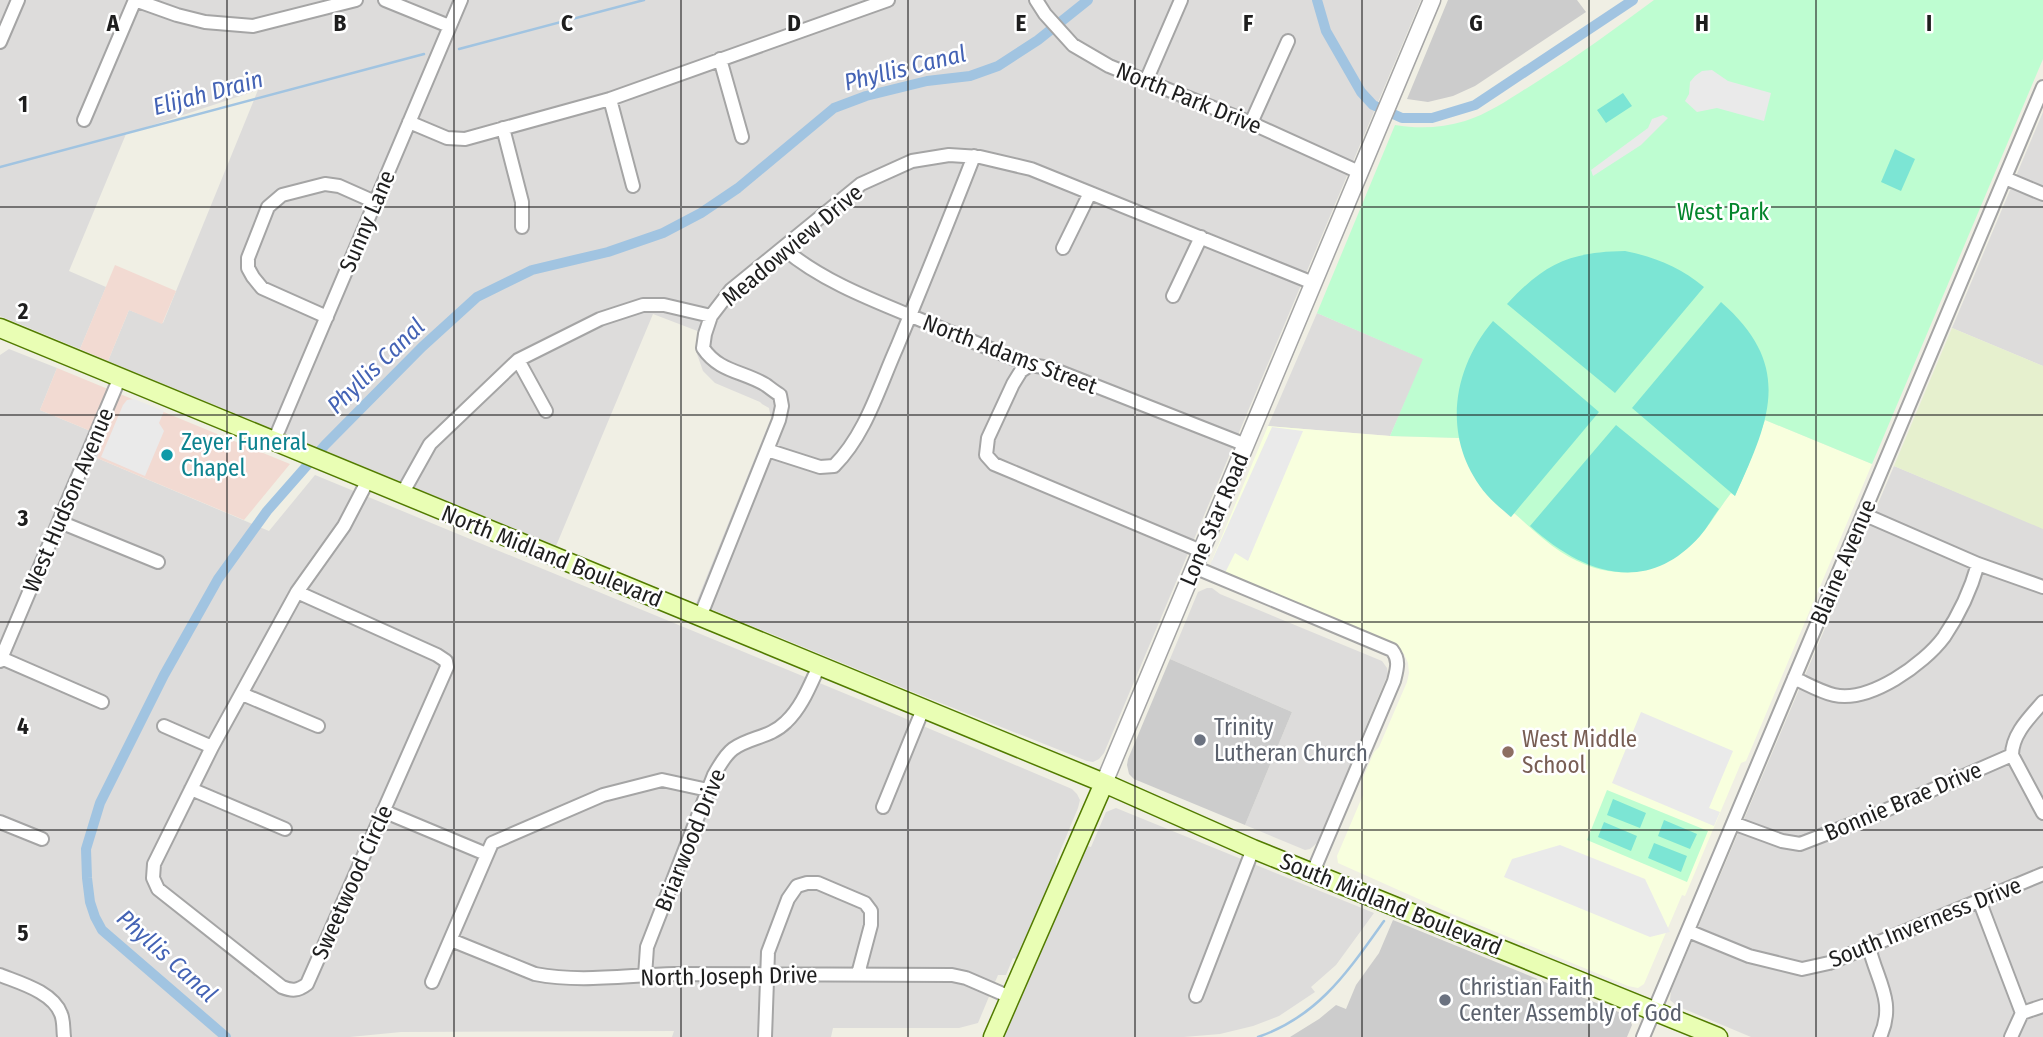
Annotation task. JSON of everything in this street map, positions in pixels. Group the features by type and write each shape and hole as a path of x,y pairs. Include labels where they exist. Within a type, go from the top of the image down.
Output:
{"main road":[{"name":"North Midland Boulevard","path":"0,328 1104,783"},
{"name":"South Midland Boulevard","path":"1104,783 1253,849 1718,1037"},
{"name":"Lone Star Road","path":"993,1037 1104,783"}],"street":[{"path":"0,42 18,0"},
{"path":"84,120 135,0 205,22 253,26 356,0"},
{"path":"386,0 450,26"},
{"name":"Sunny Lane","path":"274,441 460,0"},
{"path":"409,121 447,138 465,139 610,99 888,0"},
{"name":"North Park Drive","path":"1036,0 1073,45 1109,66 1251,123 1359,172"},
{"path":"1146,81 1181,0"},
{"name":"Lone Star Road","path":"1104,783 1432,0"},
{"path":"1251,123 1288,41"},
{"path":"720,59 742,136"},
{"name":"Blaine Avenue","path":"1643,1037 2043,87"},
{"path":"610,99 633,186"},
{"path":"503,128 522,202 522,227"},
{"name":"Meadowview Drive","path":"767,450 779,421 782,406 779,395 765,384 719,365 710,358 703,348 711,317 731,290 861,184 912,161 949,155 974,156 1031,169 1313,283"},
{"path":"700,617 767,450 820,467 834,466 841,460 863,426 974,156"},
{"path":"2004,178 2043,194"},
{"path":"327,317 261,288 248,268 248,258 268,207 282,195 325,184 375,202"},
{"path":"1063,248 1090,193"},
{"path":"1173,296 1201,237"},
{"name":"North Adams Street","path":"783,248 814,271 875,301 1030,365 1050,368 1246,445"},
{"path":"402,494 430,444 518,360 600,318 643,305 664,305 711,317"},
{"path":"518,360 546,411"},
{"path":"1030,365 1021,371 1013,384 988,438 986,455 993,464 1201,551"},
{"name":"West Hudson Avenue","path":"1,660 120,377"},
{"name":"Sweetwood Circle","path":"297,592 438,655 446,661 447,667 307,984 300,989 291,990 282,987 158,888 153,877 155,864 212,747 297,592 344,526 368,480"},
{"path":"1863,514 1978,564 2043,587"},
{"path":"60,522 158,562"},
{"path":"1794,678 1835,695 1855,695 1880,688 1919,663 1943,637 1971,587 1978,564"},
{"path":"1195,567 1392,650 1398,663 1394,681 1313,872"},
{"path":"1,660 102,702"},
{"name":"Briarwood Drive","path":"645,976 647,947 708,790 723,759 733,748 766,736 785,723 802,702 819,666"},
{"path":"242,694 318,726"},
{"path":"2043,702 2022,727 2012,746 2012,755 2043,813"},
{"path":"883,807 923,709"},
{"path":"164,726 212,747"},
{"name":"Bonnie Brae Drive","path":"1733,823 1782,841 1800,844 1870,817 2012,755"},
{"path":"432,982 492,843 603,795 662,780 708,790"},
{"path":"191,789 285,829"},
{"path":"383,811 486,854"},
{"path":"0,822 42,839"},
{"path":"1196,996 1253,849"},
{"name":"South Inverness Drive","path":"1688,931 1749,956 1802,969 1829,963 2043,874"},
{"path":"765,1037 768,952 788,899 797,886 818,883 865,903 872,911 858,974"},
{"path":"1979,900 2022,1013 2011,1037"},
{"name":"North Joseph Drive","path":"451,940 535,974 549,977 952,975 966,978 1010,997"},
{"path":"1869,947 1888,1006 1880,1037"},
{"path":"0,975 31,988 53,1002 63,1017 64,1037"},
{"path":"2022,1013 2043,1006"}],"shaded area":[{"path":"0,0 1421,0 1104,753 1093,762 696,603 771,418 769,408 715,383 703,371 697,354 700,332 653,314 556,546 108,361 129,310 163,323 258,90 126,134 69,271 106,287 80,349 0,316"},
{"path":"1448,0 1577,0 1586,12 1475,86 1453,96 1428,102 1407,99"},
{"path":"1712,70 1728,81 1771,93 1764,121 1717,108 1697,112 1685,101 1690,82 1695,76 1702,71"},
{"path":"1623,93 1632,106 1606,123 1597,110"},
{"path":"2043,112 2043,366 1952,328"},
{"path":"1663,115 1668,118 1641,145 1593,176 1591,170 1648,128 1652,119"},
{"path":"1895,149 1915,159 1901,191 1881,182"},
{"path":"1625,251 1667,264 1704,287 1615,393 1507,304 1534,279 1560,262 1589,254"},
{"path":"115,265 176,291 162,324 129,310 108,361 80,349"},
{"path":"1721,302 1744,326 1759,348 1767,371 1765,418 1735,496 1632,408"},
{"path":"1317,313 1424,359 1390,436 1268,426"},
{"path":"1493,321 1599,412 1511,517 1487,495 1473,474 1463,453 1458,430 1460,384 1479,341"},
{"path":"1952,328 2043,366 2043,529 1894,466"},
{"path":"9,349 57,368 40,410 105,437 97,458 269,531 315,475 1072,789 1080,800 1056,861 1056,868 1018,960 1013,958 1006,975 998,975 978,1023 959,1028 833,1028 831,1037 672,1037 674,1031 401,1032 350,1037 0,1037 0,355"},
{"path":"57,368 290,464 244,520 97,458 105,437 40,410"},
{"path":"134,399 164,411 159,423 164,431 145,476 101,457 123,405 127,400"},
{"path":"1765,420 1872,464 1746,761 1741,763 1685,896 1682,895 1644,984 1638,988 1628,986 1450,913 1338,863 1337,856 1363,795 1363,778 1407,682 1408,663 1404,654 1391,643 1217,571 1212,564 1268,426 1390,436 1459,438 1469,467 1487,495 1510,517 1514,513 1548,542 1699,537 1731,493 1735,495"},
{"path":"1616,425 1719,509 1700,536 1679,555 1658,567 1636,572 1614,572 1592,566 1571,556 1530,526"},
{"path":"1272,427 1303,431 1248,561 1235,553 1225,573 1210,565"},
{"path":"1894,466 2043,528 2043,1037 1751,1037 1677,1006 1670,1000 1671,991"},
{"path":"1207,588 1382,661 1387,668 1388,674 1350,772 1344,779 1317,843 1310,849 1305,850 1245,825 1292,712 1170,659 1198,592"},
{"path":"1170,659 1292,712 1245,825 1134,779 1129,774 1128,759"},
{"path":"1641,712 1733,751 1709,808 1720,812 1714,826 1612,783"},
{"path":"1613,799 1646,813 1640,828 1607,815"},
{"path":"1116,808 1374,913 1336,965 1311,987 1315,992 1279,1016 1253,1026 1220,1034 1184,1037 1003,1037 1064,889 1087,846 1091,847 1106,812"},
{"path":"1664,820 1697,834 1690,849 1658,836"},
{"path":"1604,822 1637,836 1631,851 1598,837"},
{"path":"1654,843 1687,856 1681,872 1648,858"},
{"path":"1560,845 1645,879 1670,932 1650,937 1504,877 1512,859"},
{"path":"1393,920 1626,1015 1632,1025 1627,1037 1290,1037 1336,1005 1346,1009 1356,985 1379,953"}],"green space":[{"name":"West Park","path":"1654,0 2043,0 2043,59 1872,464 1765,420 1735,496 1731,493 1699,537 1684,551 1667,561 1633,572 1615,572 1579,562 1549,543 1514,513 1511,517 1479,481 1459,438 1390,436 1423,359 1317,313 1395,125 1439,126 1484,114 1565,63"},
{"path":"1607,790 1708,831 1687,882 1587,840"}],"waterway":[{"name":"Elijah Drain","path":"459,49 644,0"},
{"name":"Phyllis Canal","path":"226,1037 102,930 90,902 86,849 100,803 164,675 218,579 267,511 325,445 422,347 477,297 532,270 608,252 663,233 701,213 738,188 834,108 866,96 927,81 970,76 998,66 1038,40 1088,0"},
{"name":"Phyllis Canal","path":"1317,0 1326,31 1361,92 1373,105 1402,118 1432,118 1475,105 1633,0"},
{"name":"Elijah Drain","path":"0,167 424,54"},
{"path":"1258,1037 1279,1028 1315,1004 1344,974 1384,921"}],"place":[{"name":"Zeyer Funeral Chapel","path":"167,455"},
{"name":"Trinity Lutheran Church","path":"1200,740"},
{"name":"West Middle School","path":"1508,752"},
{"name":"Christian Faith Center Assembly of God","path":"1445,1000"}]}
